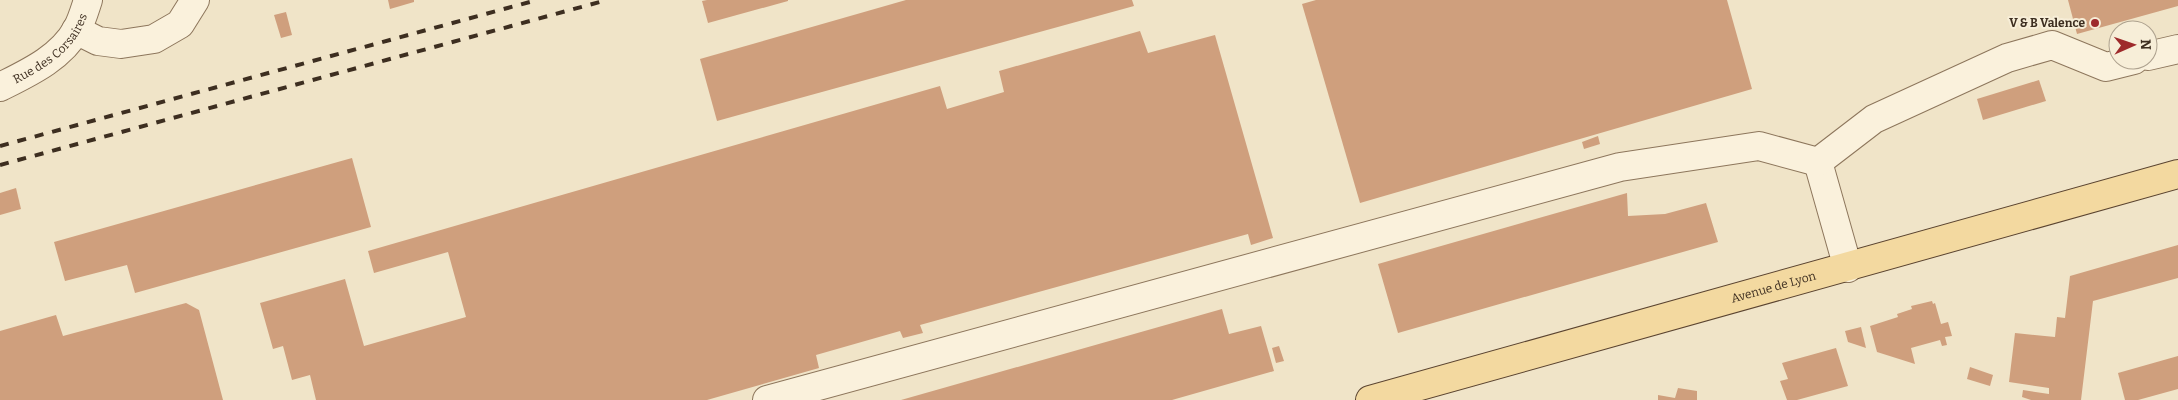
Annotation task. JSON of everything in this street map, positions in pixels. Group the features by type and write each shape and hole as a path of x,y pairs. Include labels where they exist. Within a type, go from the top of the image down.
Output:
{"main road":[{"name":"Avenue de Lyon","path":"1370,400 1848,268 2178,174"}],"street":[{"name":"Rue des Corsaires","path":"0,86 36,69 59,51 76,30 88,0"},
{"path":"76,30 98,41 121,44 154,39 180,24 195,0"},
{"path":"1818,162 1874,118 2007,58 2052,45 2108,66"},
{"path":"2158,54 2178,49"},
{"path":"767,400 1620,167 1758,146 1818,162"},
{"path":"1818,162 1848,268"}],"building":[{"path":"388,0 414,0 414,2 390,9"},
{"path":"906,0 1132,0 1134,6 717,121 700,59"},
{"path":"1316,0 1727,0 1752,89 1360,203 1302,4"},
{"name":"V & B Valence","path":"2068,0 2178,0 2178,6 2128,20 2108,20 2108,25 2077,34"},
{"path":"702,1 788,1 708,23"},
{"path":"286,12 292,35 281,38 274,15"},
{"path":"1140,31 1148,53 1215,35 1273,238 1251,245 1248,234 920,325 923,333 903,338 900,331 816,355 819,368 707,400 316,400 310,375 292,380 283,346 273,349 260,303 345,279 364,346 466,317 448,252 374,273 368,251 940,86 947,109 1004,92 999,71"},
{"path":"2039,80 2046,101 1983,120 1977,99"},
{"path":"1598,136 1600,144 1584,149 1582,142"},
{"path":"352,158 371,227 135,293 127,265 65,281 54,242"},
{"path":"16,188 21,209 0,215 0,193"},
{"path":"1627,193 1628,216 1665,214 1706,203 1718,242 1398,333 1378,264"},
{"path":"2178,245 2178,278 2093,301 2081,400 2031,400 2022,397 2023,390 2049,394 2049,388 2009,382 2015,333 2055,337 2057,317 2065,318 2070,276"},
{"path":"1932,301 1933,304 1935,303 1941,324 1948,322 1952,336 1945,337 1947,345 1942,346 1940,340 1911,348 1915,364 1877,352 1870,326 1898,317 1897,314 1912,309 1911,306"},
{"path":"186,303 199,310 223,400 0,400 0,331 56,315 63,336"},
{"path":"1222,309 1229,334 1261,326 1274,371 1172,400 901,400"},
{"path":"1861,327 1866,348 1848,342 1845,331"},
{"path":"1279,346 1284,361 1276,363 1272,348"},
{"path":"1836,348 1848,386 1797,400 1787,400 1780,381 1788,379 1782,363"},
{"path":"2178,356 2178,389 2138,400 2125,400 2118,373"},
{"path":"1970,367 1993,375 1990,386 1967,379"},
{"path":"1678,388 1697,391 1697,400 1658,400 1658,395 1675,398"}],"railway":[{"path":"0,146 537,0"},
{"path":"0,165 607,0"}],"place":[{"name":"V & B Valence","path":"2095,23"}]}
